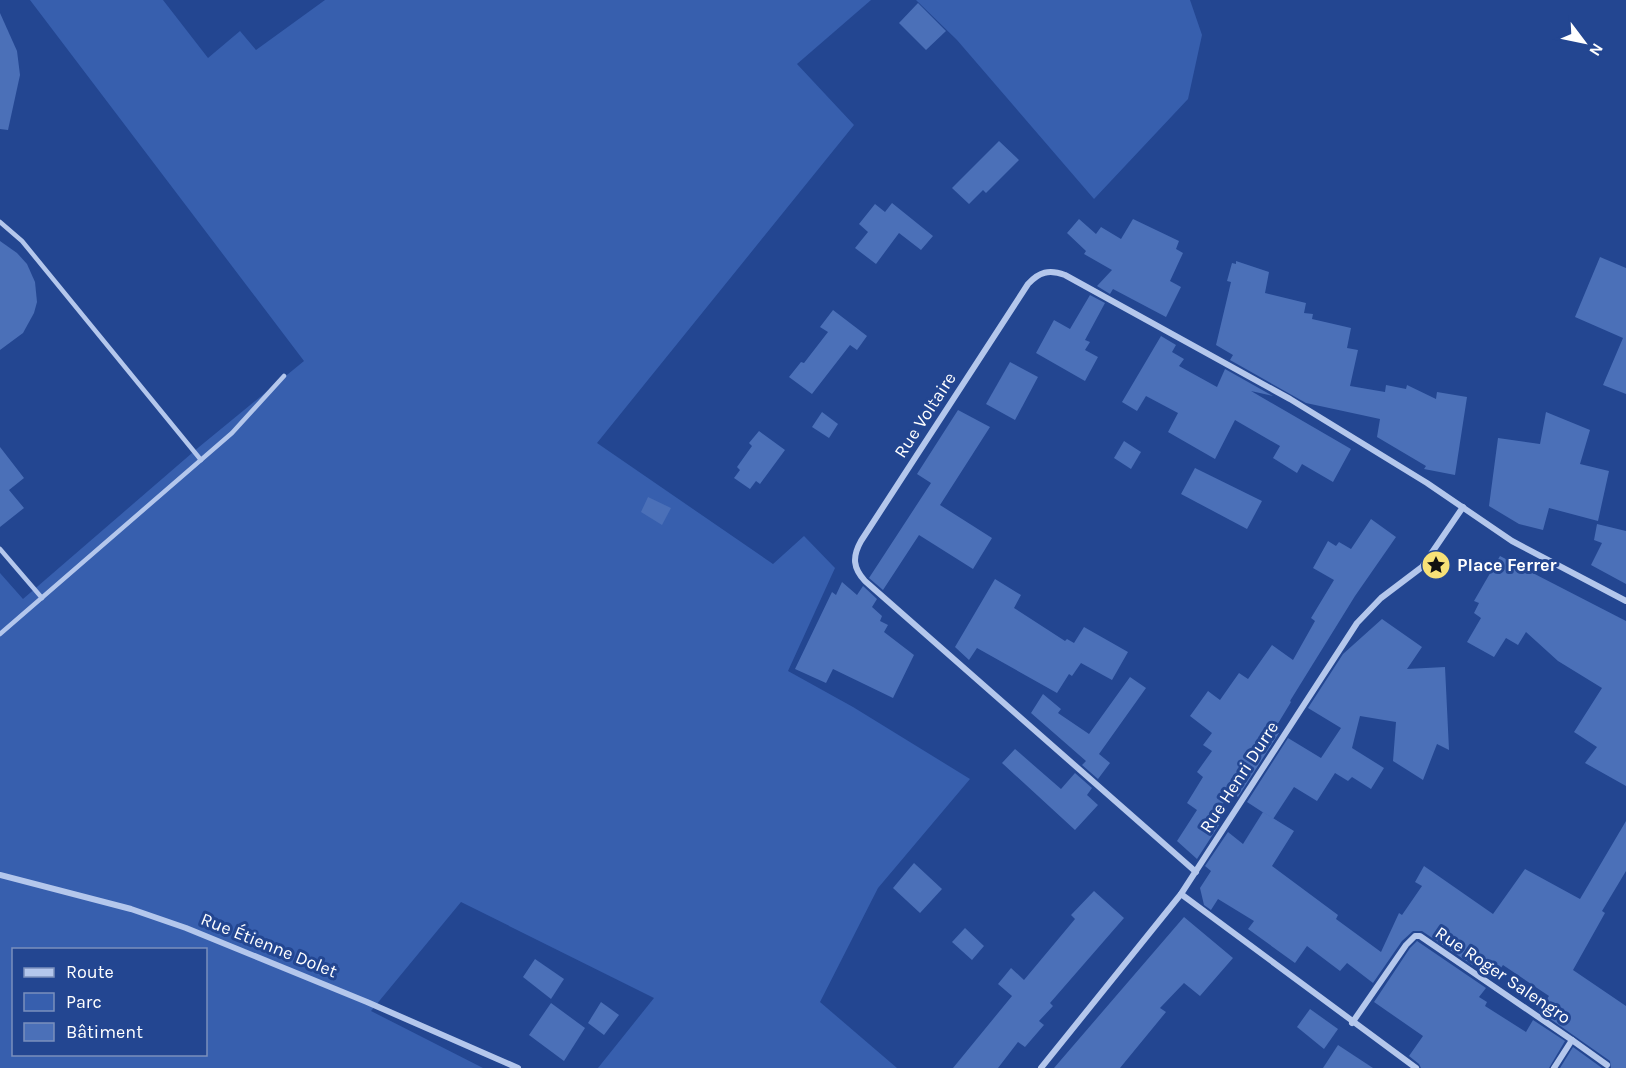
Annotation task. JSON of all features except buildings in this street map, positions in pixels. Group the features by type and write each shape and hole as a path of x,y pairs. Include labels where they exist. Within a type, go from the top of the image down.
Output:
{"street":[{"name":"Rue Voltaire","path":"1196,872 865,581 859,574 854,560 855,551 861,541 1028,284 1040,273 1057,272 1065,275 1290,399 1427,483 1512,541 1626,601"},
{"name":"Rue Henri Durre","path":"1041,1068 1181,894 1348,635 1371,608 1422,567 1463,507"},
{"name":"Rue Étienne Dolet","path":"0,875 166,920 351,995 518,1068"},
{"path":"1181,894 1352,1023 1416,1068"},
{"name":"Rue Roger Salengro","path":"1352,1023 1406,945 1414,936 1420,936 1607,1065"},
{"name":"Rue Roger Salengro","path":"1554,1068 1572,1040"}],"lane":[{"path":"0,222 22,241 201,460"},
{"path":"0,634 201,460 247,418 284,376"},
{"path":"0,549 42,598"}],"green space":[{"path":"30,0 163,0 208,58 240,31 256,50 325,0 871,0 797,64 854,125 597,443 773,564 804,536 835,568 788,671 853,707 970,779 878,888 820,1002 897,1068 598,1068 654,998 461,902 371,1011 483,1068 0,1068 0,573 23,599 199,447 304,361"},
{"path":"916,0 1190,0 1202,35 1188,99 1094,199 957,40"}],"place":[{"name":"Place Ferrer","path":"1436,565"}]}
